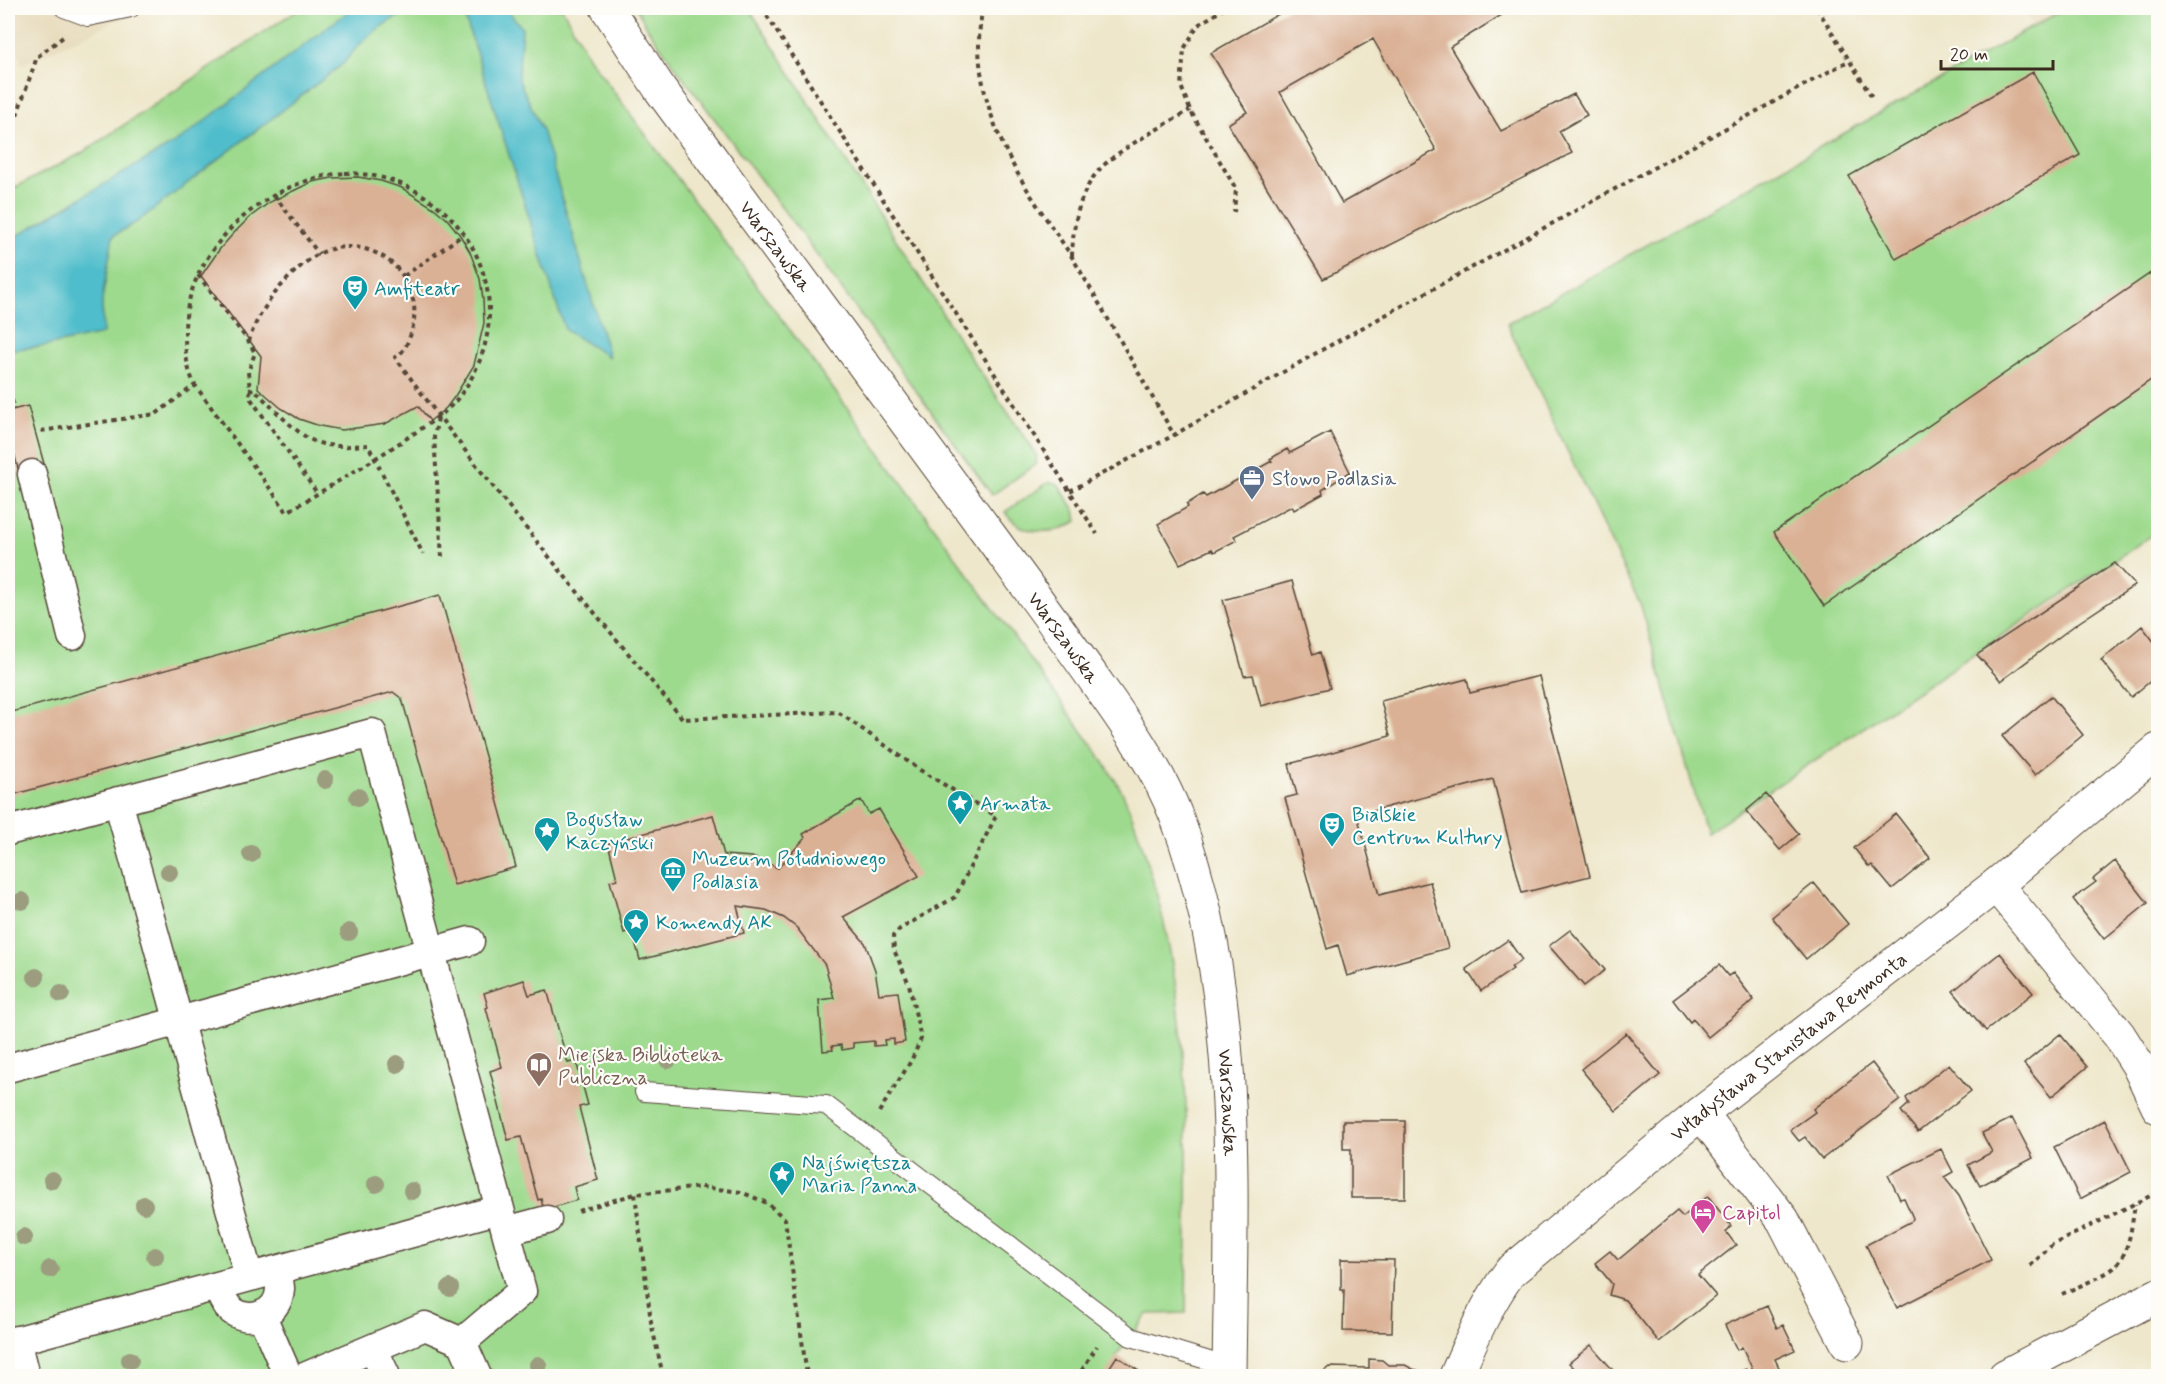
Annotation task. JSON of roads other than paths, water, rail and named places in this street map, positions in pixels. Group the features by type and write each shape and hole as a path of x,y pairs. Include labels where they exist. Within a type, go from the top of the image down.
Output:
{"street":[{"name":"Warszawska","path":"607,8 660,89 1038,600 1139,742 1160,778 1188,850 1204,911 1218,983 1227,1065 1230,1146 1229,1372"},
{"path":"32,474 72,636"},
{"path":"8,831 372,733 522,1291 462,1342"},
{"name":"Władysława Stanisława Reymonta","path":"1456,1377 1477,1326 1493,1296 1510,1272 1701,1113 1996,885 2158,750"},
{"path":"118,801 249,1277"},
{"path":"1996,885 2119,1035 2138,1065 2158,1107"},
{"path":"8,1068 470,941"},
{"path":"1701,1113 1783,1220 1847,1343"},
{"path":"25,1377 12,1342 277,1270 503,1220 547,1220"},
{"path":"218,1286 228,1306 239,1315 262,1316 272,1308 277,1300 280,1290 277,1270"},
{"path":"2005,1377 2158,1295"},
{"path":"262,1316 288,1377"},
{"path":"307,1377 424,1326 462,1342 477,1377"},
{"path":"373,1348 386,1377"}],"lane":[{"path":"64,8 88,16 131,8"},
{"path":"644,1092 826,1105 1131,1337 1229,1372"}],"water":[{"path":"353,8 425,8 413,10 390,21 369,36 344,63 137,222 113,236 102,300 103,334 45,346 8,350 8,241 181,139"},
{"path":"462,8 506,8 522,28 518,78 542,130 609,357 565,330"}],"place":[{"name":"Amfiteatr","path":"355,311"},
{"name":"Słowo Podlasia","path":"1252,501"},
{"name":"Armata","path":"960,826"},
{"name":"Bialskie Centrum Kultury","path":"1332,848"},
{"name":"Bogusław Kaczyński","path":"547,853"},
{"name":"Muzeum Południowego Podlasia","path":"673,893"},
{"name":"Komendy AK","path":"636,945"},
{"name":"Miejska Biblioteka Publiczna","path":"539,1088"},
{"name":"Najświętsza Maria Panna","path":"782,1197"},
{"name":"Capitol","path":"1703,1235"}]}
